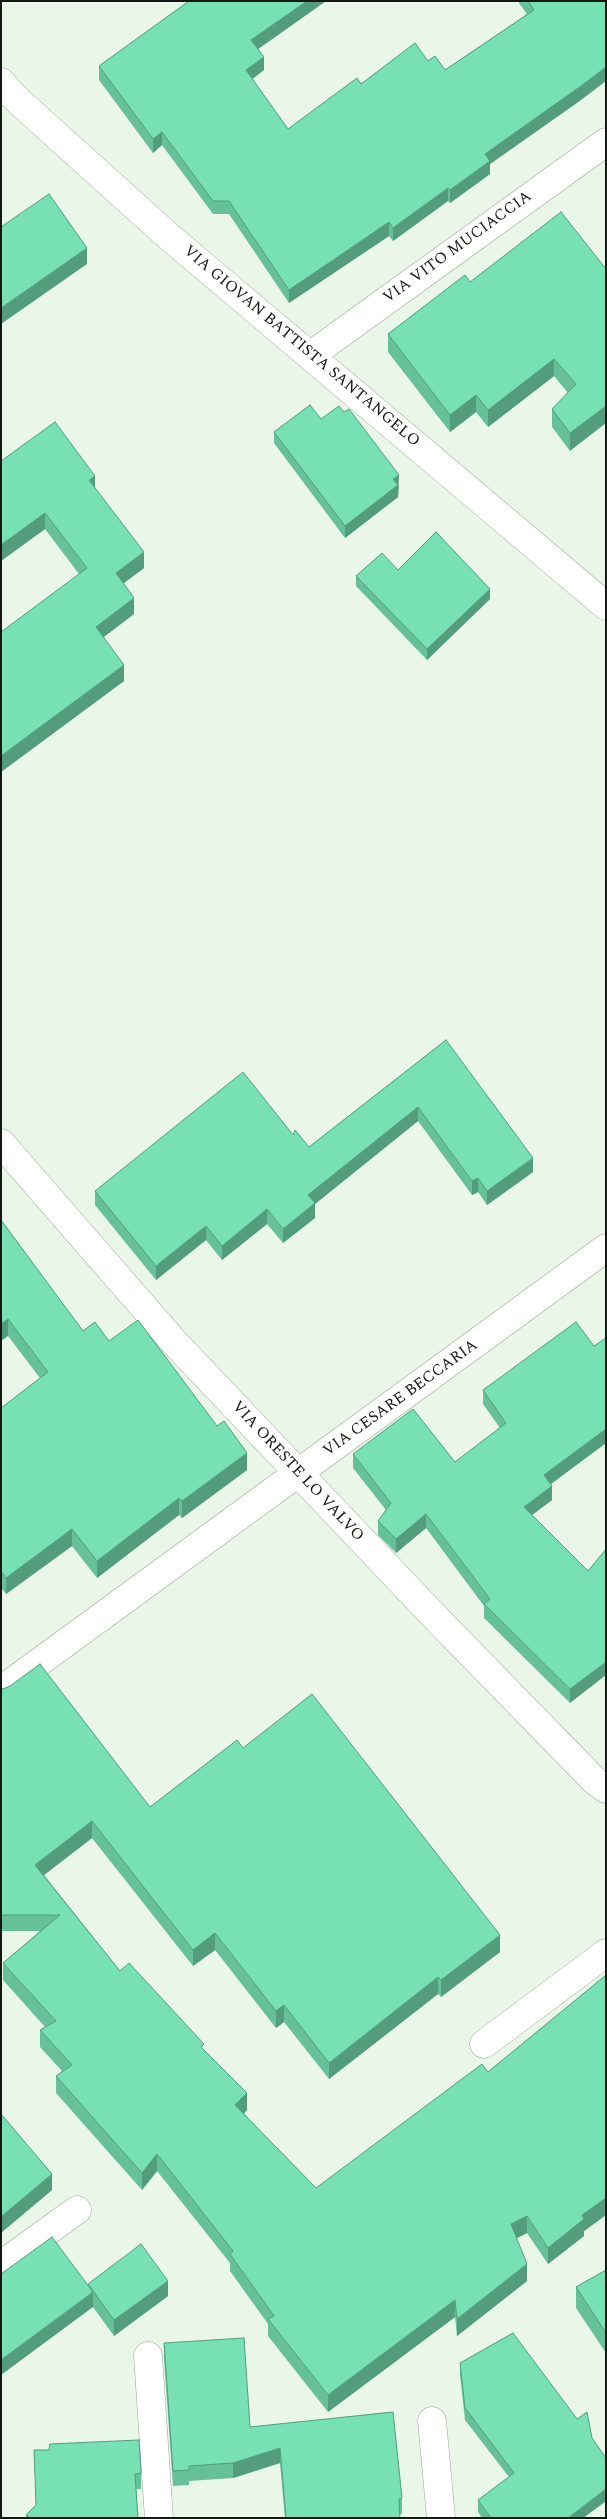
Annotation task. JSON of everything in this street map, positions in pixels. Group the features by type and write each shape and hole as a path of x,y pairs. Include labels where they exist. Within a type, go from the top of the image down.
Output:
{"street":[{"name":"VIA GIOVAN BATTISTA SANTANGELO","path":"1,82 14,97 167,235 606,606"},
{"name":"VIA VITO MUCIACCIA","path":"311,355 606,142"},
{"name":"VIA ORESTE LO VALVO","path":"1,1143 176,1343 440,1622 595,1781 606,1789"},
{"name":"VIA CESARE BECCARIA","path":"1,1690 606,1248"},
{"path":"484,2044 606,1953"},
{"path":"1,2264 77,2210"},
{"path":"148,2356 159,2518"},
{"path":"432,2421 441,2518"}],"building":[{"path":"189,1 307,1 251,40 264,57 246,70 288,129 357,78 361,84 415,43 428,61 435,56 445,70 534,10 528,1 606,1 606,67 485,154 490,161 450,190 448,188 393,228 389,222 289,290 229,201 213,201 162,132 153,139 99,66"},
{"path":"49,194 87,248 1,308 1,227"},
{"path":"561,212 606,269 606,406 570,433 552,409 576,384 554,359 488,410 476,395 450,415 388,334 465,275 470,282"},
{"path":"310,405 321,419 339,406 344,412 349,409 399,475 393,479 398,485 345,526 274,432"},
{"path":"55,422 95,476 89,480 144,552 116,573 134,598 96,627 124,665 1,756 1,632 87,568 45,513 1,545 1,461"},
{"path":"436,532 490,589 427,649 356,576 382,553 398,570"},
{"path":"446,1040 533,1158 487,1191 478,1178 472,1181 418,1107 308,1195 315,1203 283,1229 267,1209 222,1246 206,1226 156,1266 95,1191 243,1072 293,1135 295,1130 309,1147"},
{"path":"1,1220 83,1331 95,1322 109,1341 138,1320 217,1426 224,1421 247,1453 182,1501 179,1498 97,1561 72,1529 6,1578 1,1571 1,1408 48,1372 8,1319 1,1324"},
{"path":"576,1322 594,1346 606,1338 606,1429 544,1475 552,1486 524,1507 588,1571 606,1549 606,1662 570,1689 484,1604 490,1599 426,1514 396,1539 378,1521 391,1503 353,1454 413,1409 455,1462 506,1423 483,1390"},
{"path":"40,1664 150,1807 237,1740 243,1748 312,1694 500,1935 441,1980 438,1977 329,2063 284,2005 276,2011 215,1933 193,1950 92,1821 35,1865 120,1971 129,1963 204,2044 201,2047 247,2093 235,2105 316,2188 482,2064 488,2072 606,1975 606,2198 582,2215 584,2219 548,2248 527,2216 511,2224 527,2264 457,2319 455,2300 328,2395 268,2319 274,2316 230,2254 233,2251 157,2154 142,2173 56,2076 72,2065 40,2030 56,2021 3,1963 60,1915 1,1915 1,1688 10,1686"},
{"path":"1,2114 52,2174 2,2216 1,2216"},
{"path":"52,2237 93,2292 1,2360 1,2274"},
{"path":"141,2244 168,2281 114,2320 88,2284"},
{"path":"606,2270 606,2333 576,2287"},
{"path":"513,2333 577,2419 587,2412 592,2438 606,2458 606,2489 568,2518 491,2518 478,2500 514,2473 465,2408 460,2363"},
{"path":"244,2338 250,2427 393,2412 402,2498 399,2499 400,2518 286,2518 280,2448 233,2463 189,2466 189,2470 173,2471 164,2343"},
{"path":"139,2440 141,2473 135,2474 138,2518 30,2518 26,2515 36,2505 34,2450 49,2450 50,2444"}]}
